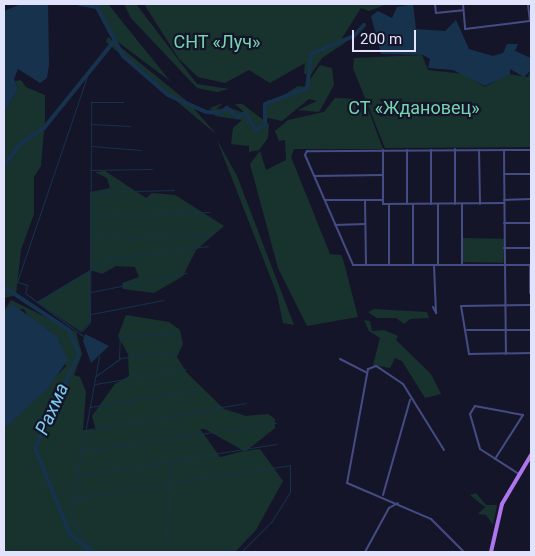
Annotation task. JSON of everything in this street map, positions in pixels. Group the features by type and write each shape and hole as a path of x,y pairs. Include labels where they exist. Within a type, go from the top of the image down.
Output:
{"main road":[{"path":"491,552 495,525 519,474 531,456"}],"street":[{"path":"435,4 436,13 463,10"},
{"path":"462,4 465,29 530,22 528,4"},
{"path":"455,149 455,204"},
{"path":"383,150 383,204 504,203"},
{"path":"407,150 407,204"},
{"path":"431,150 431,204"},
{"path":"479,150 480,204"},
{"path":"504,150 506,354"},
{"path":"530,293 531,265 353,265 314,176 307,151 531,150"},
{"path":"504,174 531,174"},
{"path":"314,176 383,175"},
{"path":"504,200 531,199"},
{"path":"324,200 383,200"},
{"path":"365,200 366,265"},
{"path":"389,204 390,265"},
{"path":"413,204 413,265"},
{"path":"438,204 438,264"},
{"path":"462,204 462,264"},
{"path":"504,223 531,223"},
{"path":"335,225 365,224"},
{"path":"504,248 531,248"},
{"path":"434,265 434,307"},
{"path":"531,305 461,306 467,330 469,354 531,353"},
{"path":"467,330 531,330"},
{"path":"340,359 366,371 383,369 403,384 410,400 422,412 444,450"},
{"path":"366,371 348,485 383,496 435,522 464,552"},
{"path":"383,496 410,400"},
{"path":"495,459 523,415 475,406 470,414 472,430 480,449 495,459 519,474"},
{"path":"365,552 389,508 398,504"}],"green space":[{"path":"82,4 108,4 170,81 110,36 96,9"},
{"path":"124,4 136,4 197,84 229,89 217,92 197,88 131,18"},
{"name":"СНТ «Луч»","path":"144,4 387,4 369,11 361,8 342,38 346,42 322,58 310,76 304,73 305,63 270,83 249,70 225,83 198,77 179,59"},
{"path":"108,37 188,102 217,135 106,42"},
{"name":"СТ «Ждановец»","path":"422,55 428,70 464,74 485,87 508,74 528,77 531,69 531,147 385,148 353,68 354,58"},
{"path":"320,65 332,68 334,85 319,112 298,110 317,101 309,99 282,121 264,117 267,100 275,101 298,86 305,87"},
{"path":"21,80 26,87 45,95 45,119 41,166 34,177 34,214 21,250 16,295 4,298 4,114 18,88 15,81"},
{"path":"335,98 359,99 367,106 383,149 294,149 291,157 330,254 341,255 343,259 358,317 307,326 278,268 250,164 260,151 266,170 286,160 285,140 279,141 275,131 288,120 324,112"},
{"path":"223,103 216,109 231,108 246,114 235,104 242,104 269,124 268,138 259,150 249,152 249,146 231,144 233,128 242,120 215,116 210,108"},
{"path":"217,140 237,176 294,325 283,323 277,294"},
{"path":"105,171 146,198 152,193 175,195 224,226 196,250 183,276 154,293 123,289 122,283 139,277 135,267 116,266 102,274 90,270 90,192 110,188 107,178 95,172"},
{"path":"463,238 504,239 504,263 463,262"},
{"path":"90,270 90,322 81,332 37,302"},
{"path":"11,300 76,332 82,354 74,375 80,377 86,392 83,430 96,430 92,416 115,384 129,376 128,354 118,336 126,315 169,322 180,330 183,344 177,357 187,373 224,409 246,416 268,414 275,419 275,428 246,451 260,449 283,481 256,530 235,552 4,552 4,429 66,366 60,342 49,330 30,320 24,309 4,311","holes":["200,429 205,429 244,451 220,457"]},
{"path":"374,309 427,312 429,318 410,319 404,324 396,318 377,318 368,312"},
{"path":"364,320 370,321 372,331 384,330 398,336 396,340 431,374 441,394 425,398 402,361 395,358 390,368 373,365 380,338 369,331"},
{"path":"476,493 486,505 497,505 493,525 486,515 478,514 485,507 470,495"}],"water":[{"path":"21,4 48,4 49,65 47,78 40,83 18,69 14,79 18,88 4,114 4,11"},
{"path":"413,4 416,29 445,31 456,20 469,49 493,56 503,53 507,44 518,44 515,51 531,58 531,70 524,77 510,69 510,74 485,86 453,70 428,68 430,59 423,55 381,54 371,16 378,11 392,18 397,7"},
{"path":"12,304 57,336 68,360 47,389 4,429 4,311"},
{"path":"85,334 109,346 91,363 83,341"}],"waterway":[{"path":"80,4 97,7 123,56 168,95 206,112 221,113 227,108 237,117 245,113 256,130 265,125 265,104 307,88 311,54 354,36 364,25"},
{"name":"Рахма","path":"4,165 22,142 44,128 115,40"},
{"path":"83,336 25,293 27,285 17,282 90,68"},
{"path":"82,331 90,322 91,102 123,102"},
{"path":"91,124 130,126"},
{"path":"91,146 141,150"},
{"path":"90,170 152,169"},
{"path":"90,192 174,190"},
{"path":"90,216 209,212"},
{"path":"91,237 210,235"},
{"path":"37,302 109,259 208,246"},
{"path":"91,292 186,273"},
{"name":"Рахма","path":"4,287 69,330 79,354 35,448 70,534 92,552"},
{"path":"91,314 164,300"},
{"path":"119,359 120,336 174,334"},
{"path":"96,376 121,358 177,351"},
{"path":"90,547 70,516 99,356"},
{"path":"95,384 186,369"},
{"path":"90,407 197,389"},
{"path":"85,430 246,403"},
{"path":"82,451 276,423"},
{"path":"76,476 276,444"},
{"path":"166,545 170,464"},
{"path":"73,498 290,465 290,492 271,522 241,552"}]}
